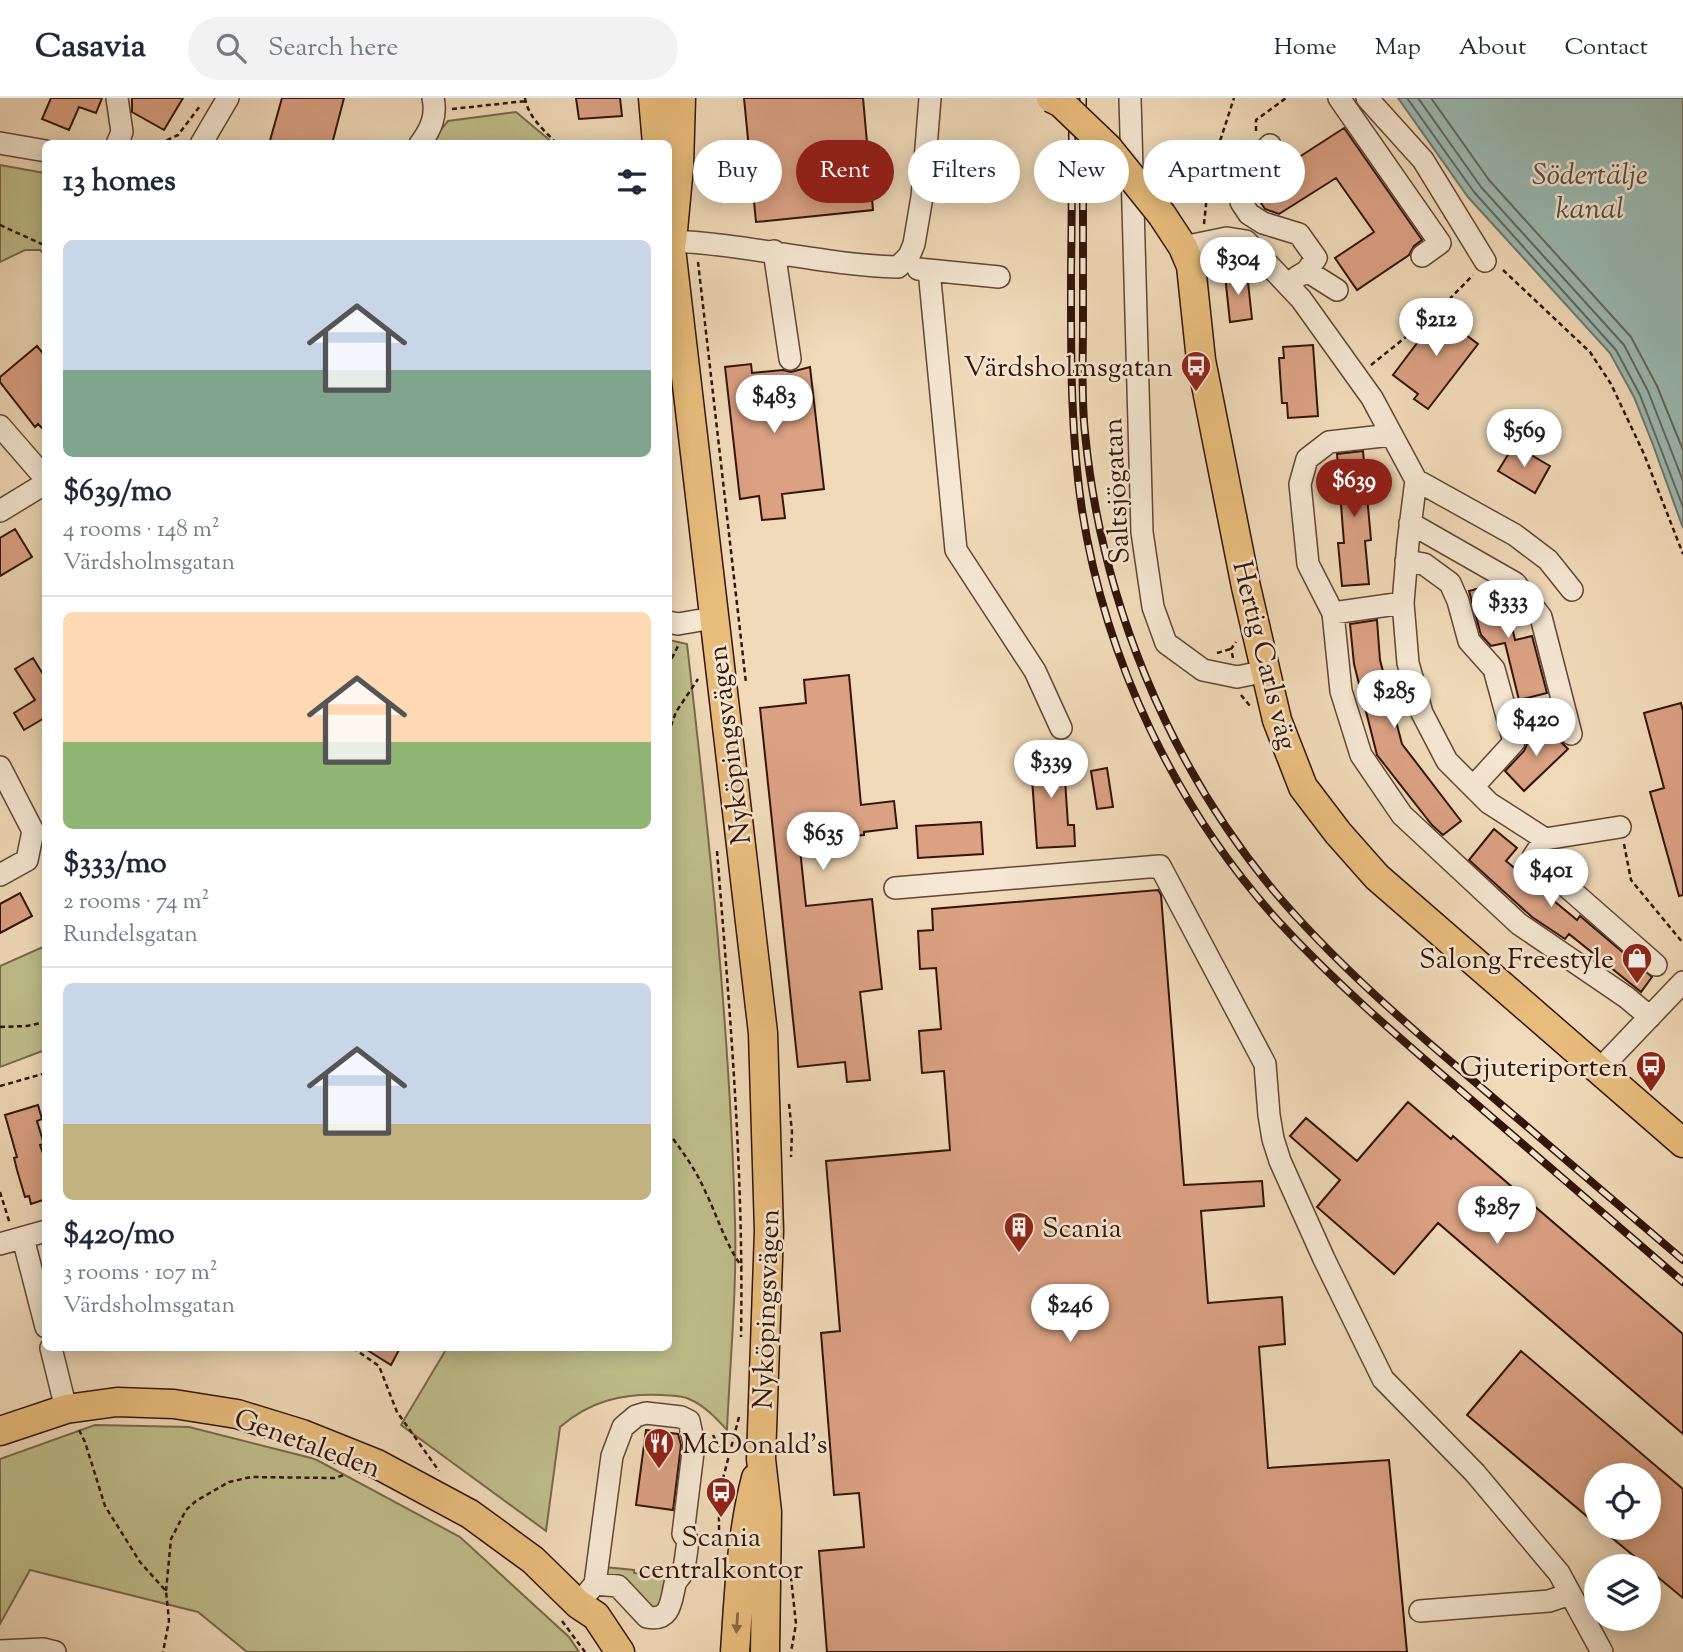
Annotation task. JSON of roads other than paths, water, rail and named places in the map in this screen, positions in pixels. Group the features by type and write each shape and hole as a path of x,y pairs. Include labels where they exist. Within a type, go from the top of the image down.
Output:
{"main road":[{"path":"653,98 657,140"},
{"name":"Nyköpingsvägen","path":"673,186 681,98"},
{"name":"Hertig Carls väg","path":"1051,98 1060,103 1108,148 1162,215 1195,244 1191,266 1201,360 1246,587 1277,720 1303,787 1338,833 1377,877 1683,1143"},
{"name":"Nyköpingsvägen","path":"672,274 675,336 713,618 763,1033 769,1231 761,1459 767,1511 765,1652"},
{"name":"Genetaleden","path":"0,1431 66,1409 117,1402 174,1404 237,1414 302,1434 377,1464 470,1514 533,1560 596,1616 620,1652"},
{"name":"Nyköpingsvägen","path":"735,1652 747,1520 761,1459"},
{"name":"Genetaleden","path":"576,1600 582,1624 599,1652"}],"street":[{"path":"117,98 122,132 119,140"},
{"path":"203,140 228,98"},
{"path":"898,267 909,256 914,244 922,197 930,98"},
{"name":"Saltsjögatan","path":"1130,98 1142,531 1153,607 1166,643 1203,670 1237,677 1267,671"},
{"path":"1339,98 1440,243 1422,256"},
{"path":"1367,98 1423,160 1485,261"},
{"path":"422,140 432,124 435,104"},
{"path":"0,143 42,150"},
{"path":"1242,203 1248,214 1263,223 1299,234 1316,258 1307,271 1287,284"},
{"path":"672,232 842,262 999,277"},
{"path":"1195,244 1227,238 1246,241 1301,299 1357,376 1372,398 1416,481 1515,535 1548,559 1572,590"},
{"path":"774,251 790,359"},
{"path":"929,270 956,550 1035,671 1061,728"},
{"path":"1307,271 1337,290"},
{"path":"1,429 42,476"},
{"path":"1392,435 1329,442 1307,459 1300,484 1308,564 1333,613 1341,691 1361,755 1402,816 1519,924 1626,997 1650,1017"},
{"path":"1416,481 1403,603 1408,663 1422,713 1447,761 1489,803 1545,839 1620,827"},
{"path":"0,511 42,484"},
{"path":"1410,523 1514,583 1541,617 1571,734"},
{"path":"1406,561 1424,564 1450,583 1469,641 1494,669 1514,742 1473,787"},
{"path":"1333,613 1403,603"},
{"path":"672,623 713,618"},
{"path":"0,768 33,831 27,860 0,875"},
{"path":"1545,839 1533,857 1656,965"},
{"path":"895,888 1160,866 1265,1065 1269,1115 1280,1161 1383,1379 1475,1473 1559,1573 1602,1652"},
{"path":"1599,1070 1683,982"},
{"path":"42,1232 13,1241 42,1317"},
{"path":"52,1351 66,1409"},
{"path":"646,1413 689,1420 694,1444 683,1534 688,1541 682,1575 676,1580 672,1605 666,1614 652,1618 642,1614 618,1586 576,1600 611,1456 624,1427 635,1416 646,1413"},
{"path":"1420,1611 1549,1601 1570,1594"},
{"path":"13,1651 43,1649 55,1652"}],"water":[{"name":"Södertälje kanal","path":"1398,98 1683,98 1683,528 1634,397 1610,353 1468,197"}],"railway":[{"path":"1072,98 1071,360 1078,480 1093,567 1108,623 1151,731 1208,831 1242,878 1301,945 1394,1033 1683,1282"},
{"path":"1083,98 1083,391 1093,495 1106,556 1124,617 1145,676 1171,733 1236,841 1274,891 1321,943 1423,1038 1683,1260"}],"place":[{"name":"Värdsholmsgatan","path":"1196,393"},
{"name":"Salong Freestyle","path":"1637,985"},
{"name":"Gjuteriporten","path":"1651,1093"},
{"name":"Scania","path":"1019,1254"},
{"name":"McDonald's","path":"659,1470"},
{"name":"Scania centralkontor","path":"721,1519"}]}
